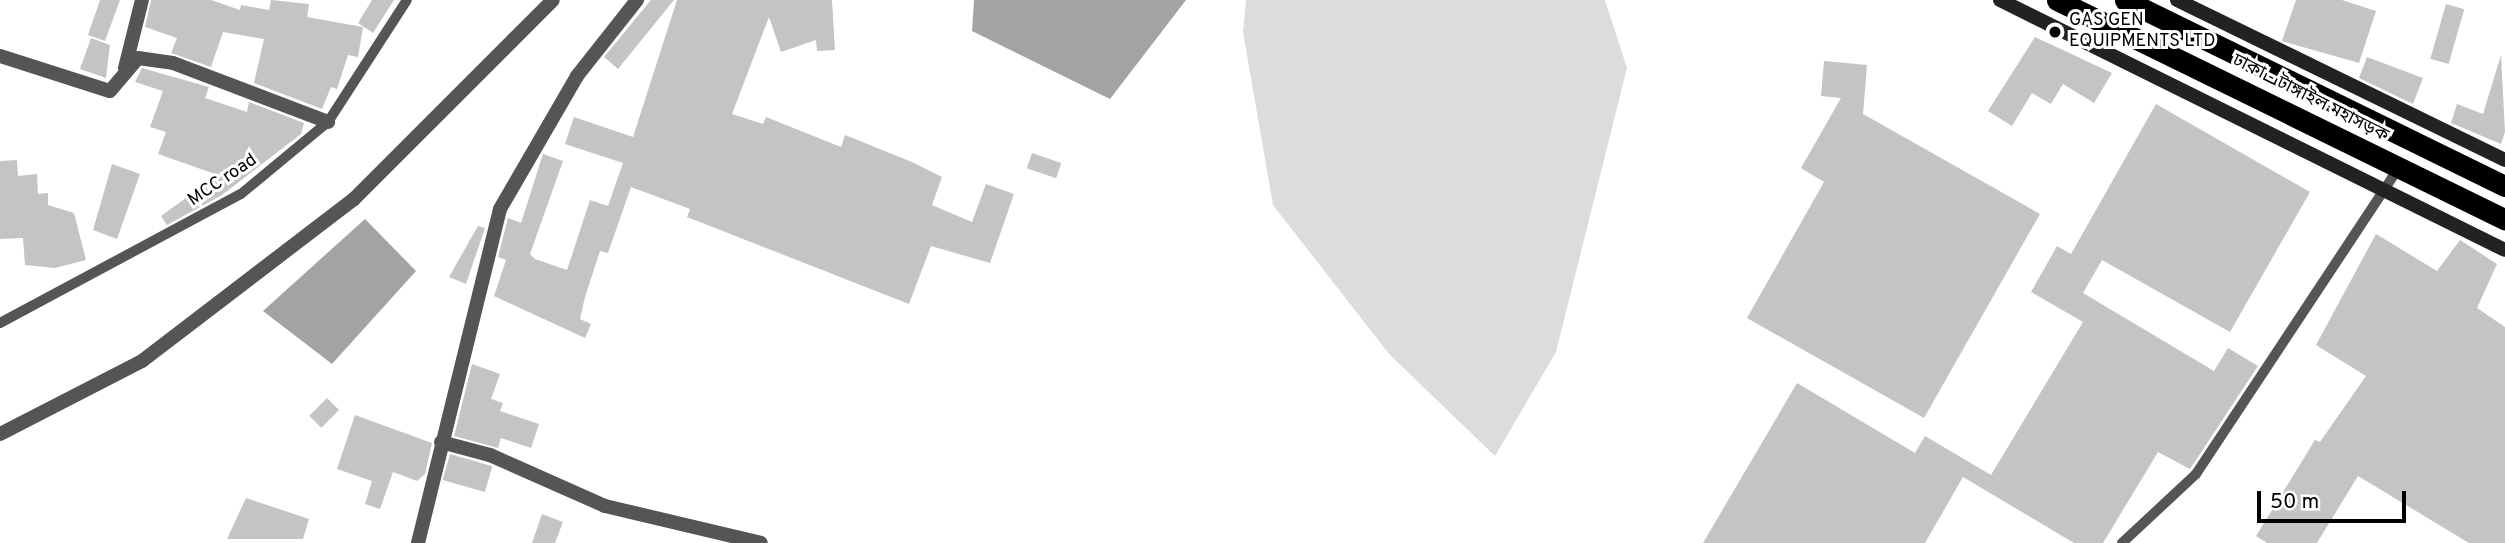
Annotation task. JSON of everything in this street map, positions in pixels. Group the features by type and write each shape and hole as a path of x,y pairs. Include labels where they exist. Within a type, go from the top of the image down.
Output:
{"highway":[{"name":"ঢাকা - টাঙ্গাইল মহাসড়ক","path":"2057,0 2505,219"},
{"name":"ঢাকা - টাঙ্গাইল মহাসড়ক","path":"2125,0 2505,186"}],"main road":[{"path":"2000,0 2382,193 2505,250"},
{"path":"2178,0 2505,160"}],"street":[{"path":"125,68 142,0"},
{"path":"0,434 142,360 354,199 554,0"},
{"path":"418,543 500,209 577,76 637,0"},
{"path":"0,57 110,90 125,68 138,58 173,63 328,122"},
{"path":"441,442 490,455 605,506 761,543"}],"lane":[{"name":"MCC road","path":"0,323 241,194 328,122 407,0"},
{"path":"2122,543 2196,474 2398,169"}],"shaded area":[{"path":"974,0 1186,0 1110,99 972,31"},
{"path":"1246,0 1605,0 1627,68 1556,352 1495,456 1389,354 1273,205 1243,32"},
{"path":"365,219 416,271 332,364 263,311"}],"building":[{"path":"100,0 120,0 105,41 88,35"},
{"path":"151,0 211,0 240,10 241,5 269,10 271,0 309,4 307,17 363,27 358,57 348,55 337,89 331,87 322,109 254,83 264,39 223,32 211,67 171,53 177,38 145,27"},
{"path":"372,0 394,0 373,33 358,23"},
{"path":"651,0 674,0 618,69 604,57"},
{"path":"677,0 832,0 835,50 817,51 816,40 781,52 769,17 732,114 763,124 766,117 841,147 845,135 912,162 942,177 932,205 972,222 986,184 1014,194 990,263 931,246 909,304 687,217 690,209 631,187 608,253 600,251 585,297 580,319 591,324 585,338 494,296 506,260 498,257 508,218 521,223 543,154 563,161 530,254 535,259 567,270 590,200 608,206 623,163 565,144 574,117 633,137"},
{"path":"2296,0 2342,0 2376,11 2359,63 2282,41"},
{"path":"2446,4 2464,9 2449,64 2430,59"},
{"path":"2035,37 2112,73 2094,103 2063,84 2051,104 2032,93 2012,126 1988,111"},
{"path":"91,38 110,45 106,78 80,69"},
{"path":"2501,55 2505,132 2501,144 2451,123 2457,104 2483,114"},
{"path":"2367,57 2423,78 2413,104 2359,78"},
{"path":"1824,61 1867,65 1863,114 2040,214 1924,418 1747,318 1824,182 1801,168 1841,98 1821,96"},
{"path":"142,68 209,87 205,98 247,112 249,102 304,123 301,134 222,195 167,225 161,216 218,175 158,154 166,132 150,127 163,91 135,82"},
{"path":"2156,104 2310,192 2230,332 2102,260 2083,293 2214,371 2228,348 2258,366 2190,469 2158,452 2103,543 2074,543 1963,477 1925,543 1703,543 1797,383 1915,453 1925,436 1991,475 2083,322 2031,292 2057,246 2071,254"},
{"path":"1032,153 1061,163 1056,178 1027,168"},
{"path":"17,160 18,176 37,174 38,194 48,193 48,205 74,213 86,260 55,268 25,265 23,238 0,239 0,161"},
{"path":"112,164 140,174 117,239 93,230"},
{"path":"478,226 485,228 466,284 449,277"},
{"path":"2376,234 2437,271 2460,240 2497,264 2477,308 2505,327 2505,543 2469,543 2358,476 2317,543 2267,543 2256,536 2315,440 2320,442 2366,376 2316,345"},
{"path":"472,364 500,374 491,399 503,403 500,411 539,424 531,448 501,438 498,448 454,436"},
{"path":"327,398 339,410 321,428 309,416"},
{"path":"355,415 432,443 425,474 417,481 393,472 380,509 365,504 372,481 337,469"},
{"path":"450,454 492,466 485,492 443,480"},
{"path":"246,498 309,519 303,539 227,539"},
{"path":"542,514 563,522 555,543 532,543"}],"place":[{"name":"GAS GEN EQUIPMENTS LTD","path":"2055,32"}]}
